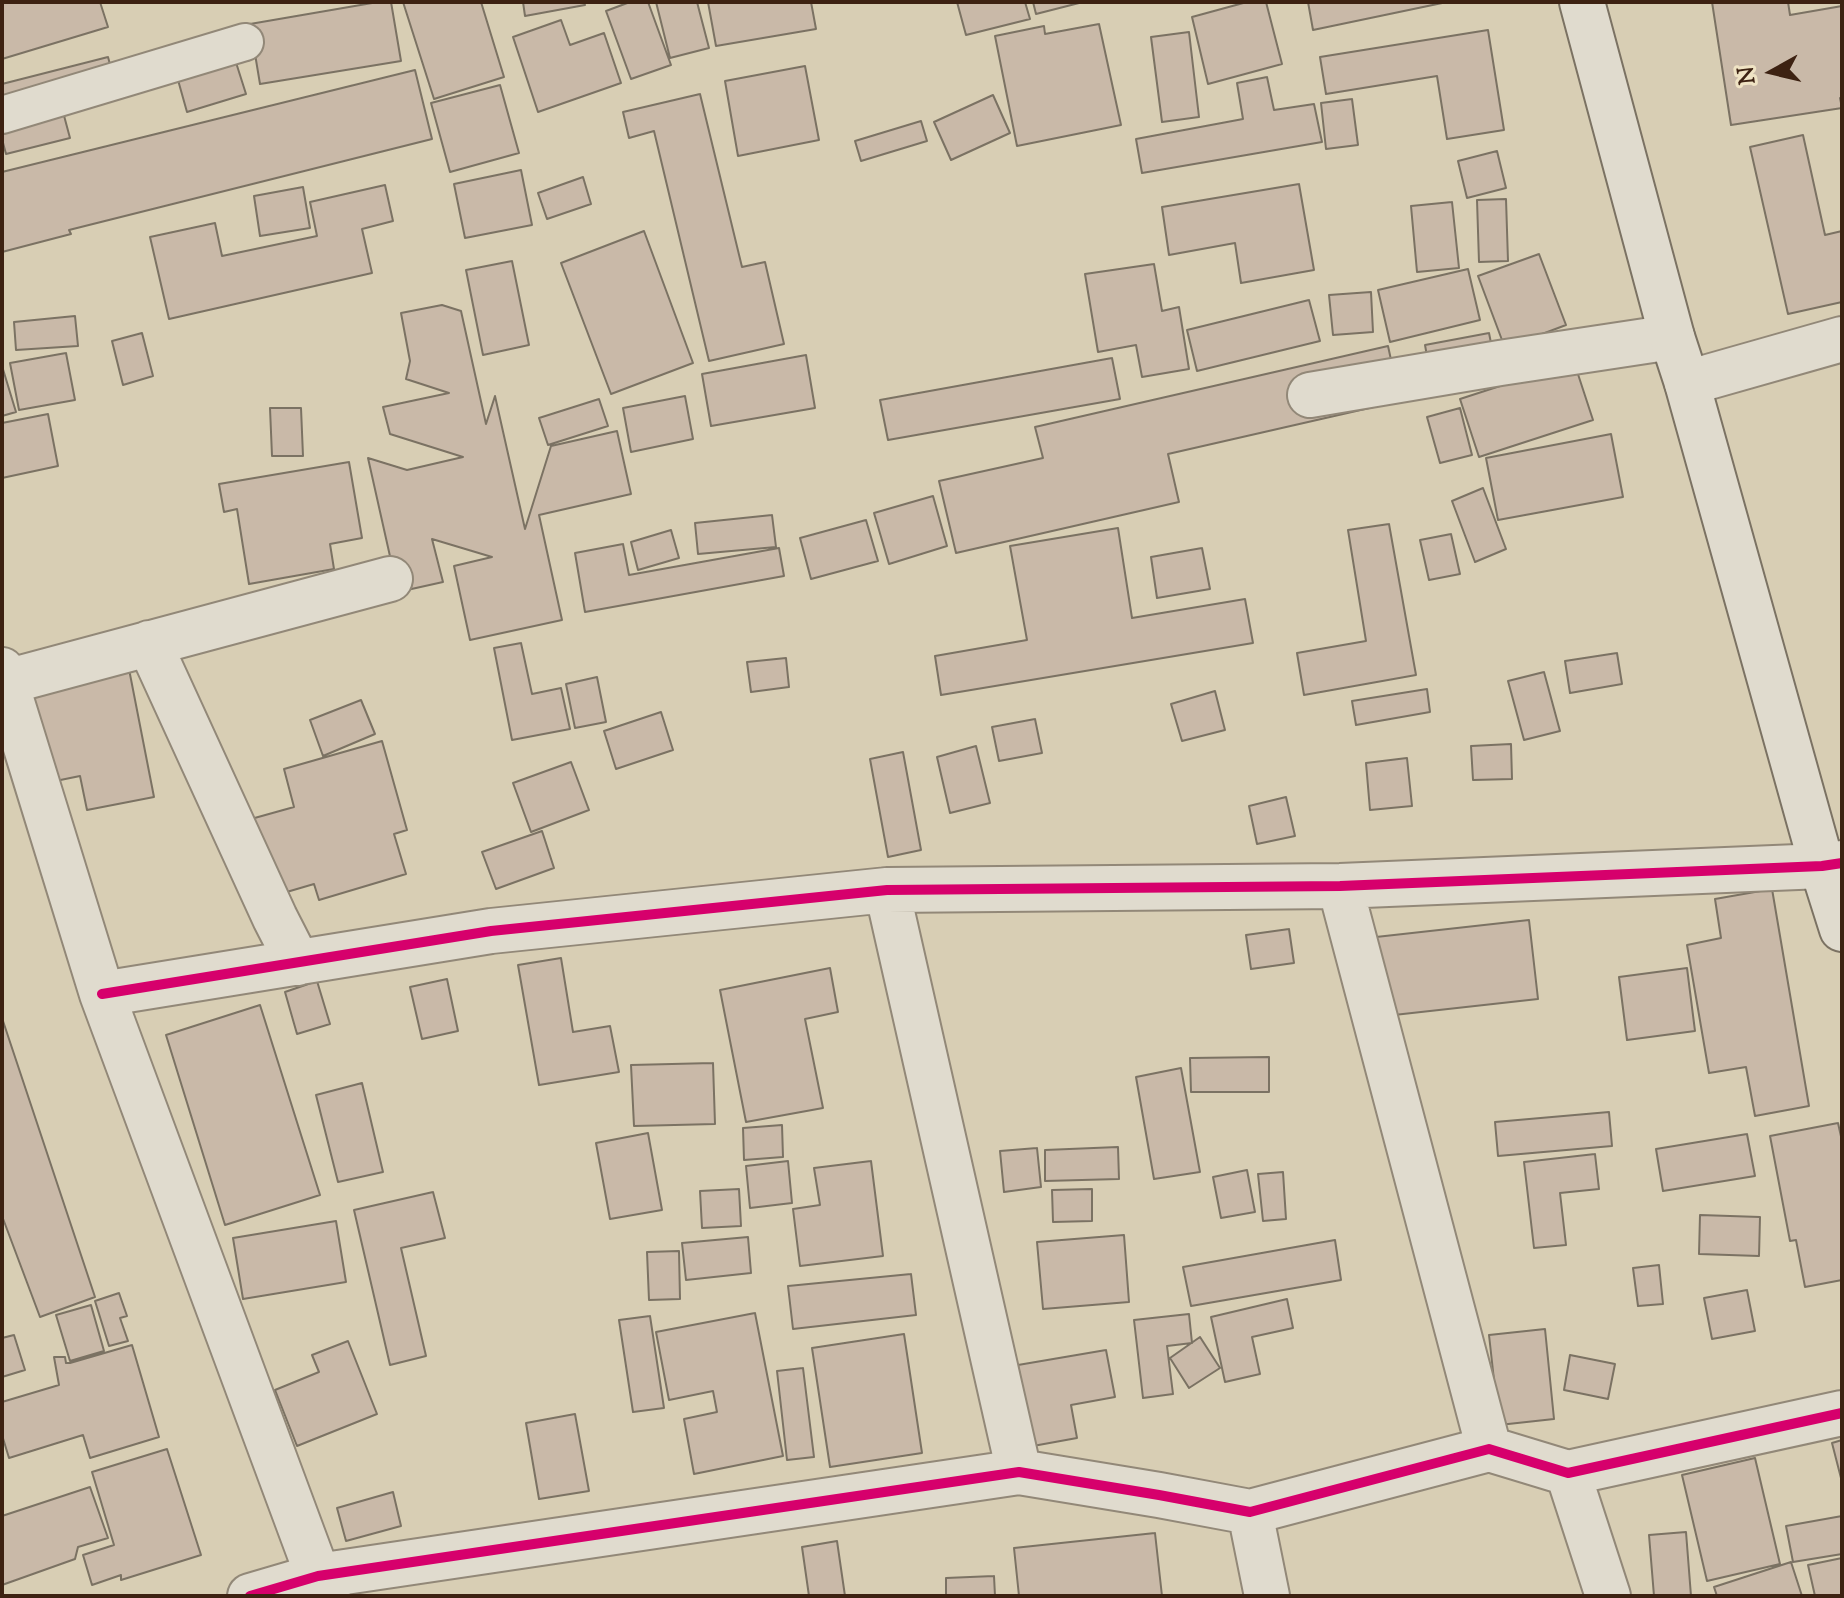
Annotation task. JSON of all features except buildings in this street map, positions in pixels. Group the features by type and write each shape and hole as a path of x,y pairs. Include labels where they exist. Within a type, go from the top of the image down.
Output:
{"street":[{"path":"1582,2 1672,337 1832,864 1842,929"},
{"path":"1310,395 1672,337"},
{"path":"1687,383 1842,339"},
{"path":"323,1586 14,750 4,676 149,643 390,579"},
{"path":"149,643 298,963"},
{"path":"102,994 491,931 887,890 1340,886 1832,864"},
{"path":"1340,886 1489,1449"},
{"path":"887,890 1019,1472"},
{"path":"250,1596 1019,1472 1250,1512 1489,1449 1568,1473 1842,1413"},
{"path":"1568,1473 1608,1596"},
{"path":"1250,1512 1267,1596"}],"lane":[{"path":"2,115 245,42"}],"cycle path":[{"path":"102,994 491,931 887,890 1340,886 1842,863"},
{"path":"250,1596 318,1576 1019,1472 1250,1512 1489,1449 1568,1473 1842,1413"}]}
